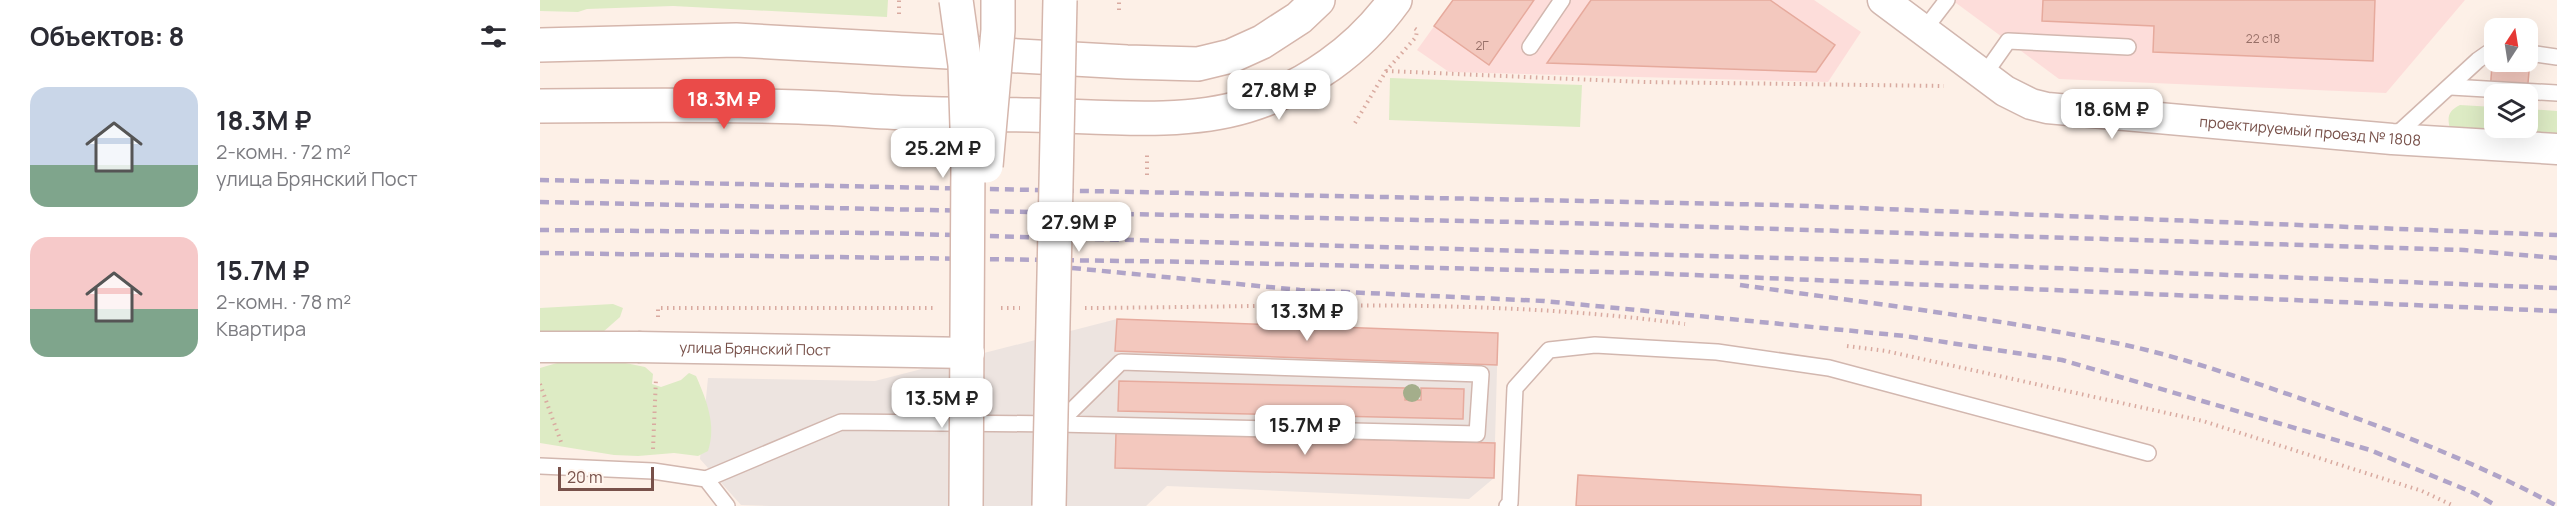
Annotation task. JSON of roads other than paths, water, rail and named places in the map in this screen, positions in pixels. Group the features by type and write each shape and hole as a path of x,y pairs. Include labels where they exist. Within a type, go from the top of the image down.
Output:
{"main road":[{"path":"956,0 964,64 968,158 969,353 966,506"},
{"path":"969,353 998,30 998,0"},
{"path":"1049,506 1060,0"},
{"path":"540,45 736,40 1198,64 1231,56 1262,42 1299,18 1318,0"},
{"path":"540,106 710,105 857,109 910,113 1122,117 1216,113 1269,98 1331,64 1371,30 1395,0"}],"street":[{"name":"проектируемый проезд № 1808","path":"1883,0 2018,99 2064,111 2392,139 2557,149"},
{"name":"улица Брянский Пост","path":"540,347 969,353"}],"lane":[{"path":"1530,47 1562,0"},
{"path":"1924,30 1947,0"},
{"path":"1984,75 2008,41 2128,47"},
{"path":"2538,54 2557,57"},
{"path":"2392,139 2484,56"},
{"path":"2451,87 2557,93"},
{"path":"1507,506 1510,503 1515,388 1549,350 1595,345 1717,352 1829,368 2148,453"},
{"path":"540,466 653,471 706,479 841,422 1058,424 1477,434 1481,374 1120,362 1058,424"},
{"path":"706,479 727,506"}],"railway":[{"path":"540,180 1781,205 2557,235"},
{"path":"540,202 1613,224 2464,250 2557,258"},
{"path":"540,230 878,233 1853,260 2557,288"},
{"path":"540,253 1198,262 1645,273 2557,311"},
{"path":"1072,268 1300,290 1544,301 1905,336 2062,360 2370,450 2474,493 2497,506"},
{"path":"1740,285 2029,327 2077,335 2170,356 2335,410 2400,434 2495,475 2557,506"}]}
